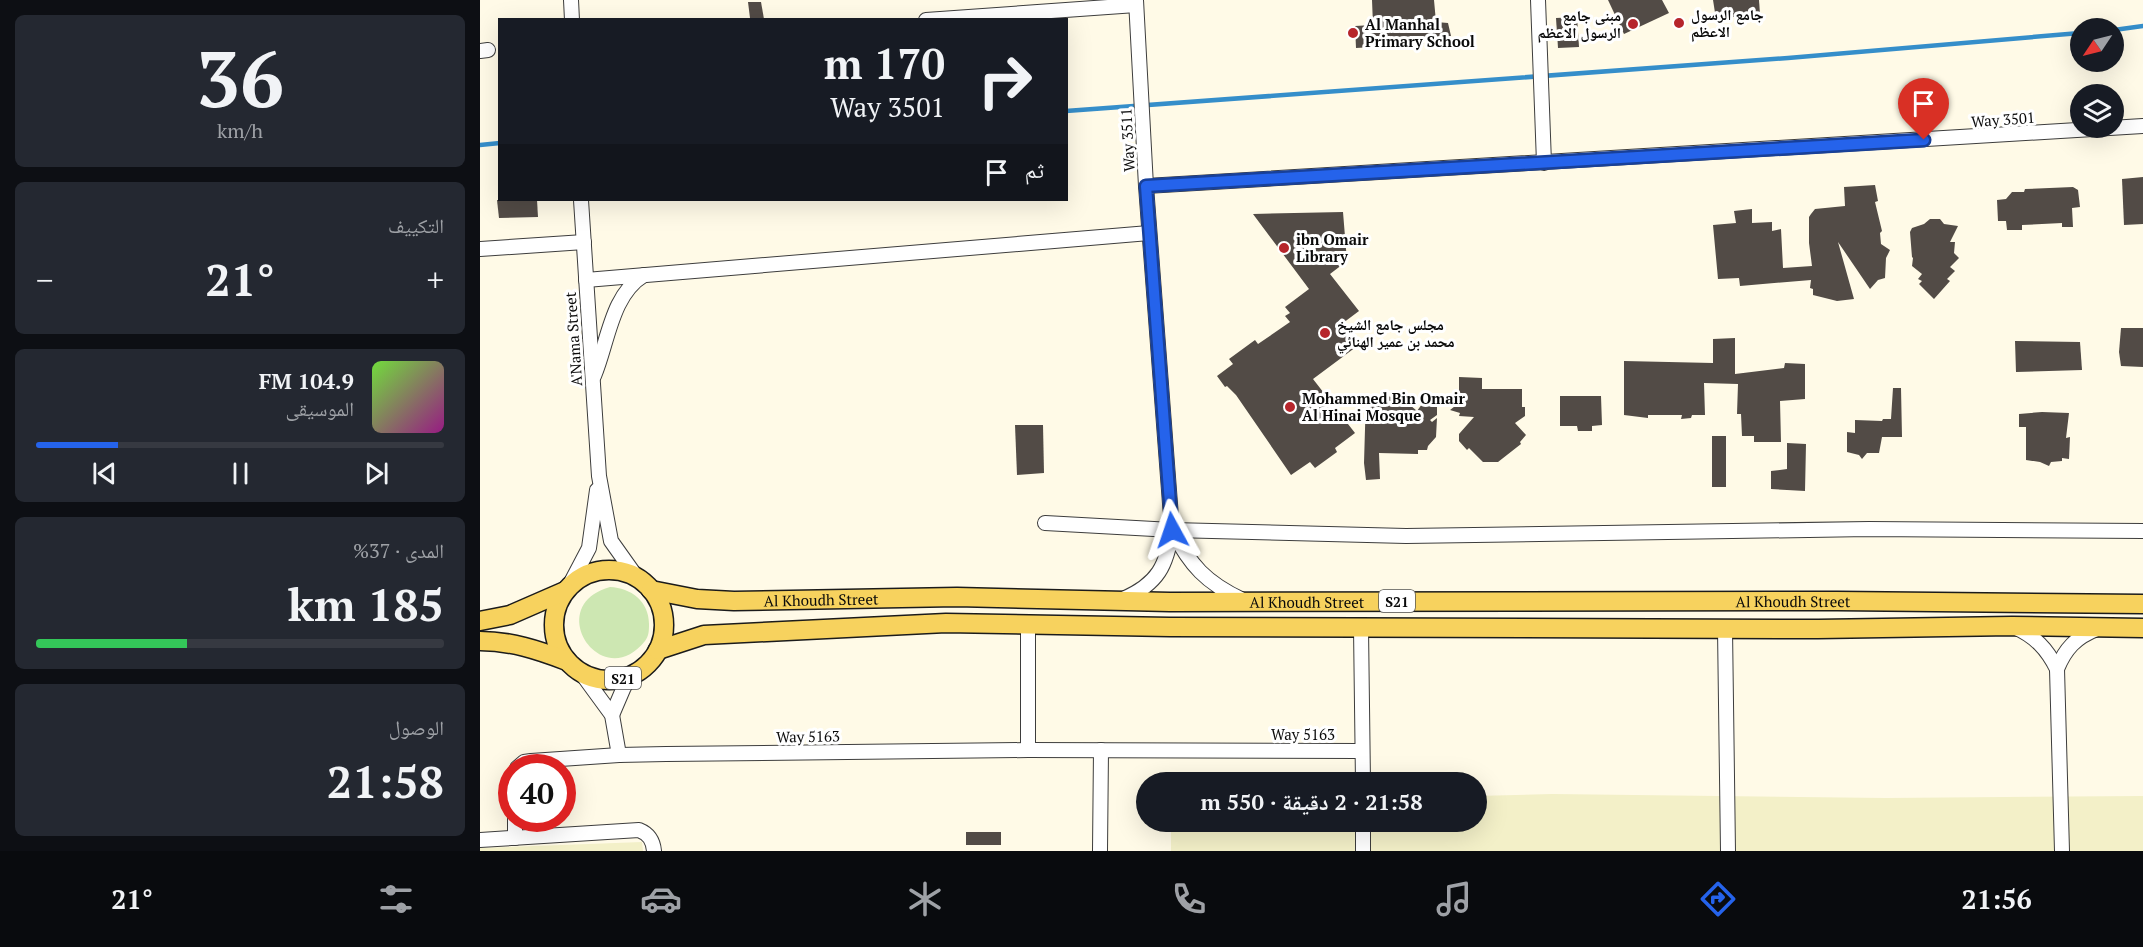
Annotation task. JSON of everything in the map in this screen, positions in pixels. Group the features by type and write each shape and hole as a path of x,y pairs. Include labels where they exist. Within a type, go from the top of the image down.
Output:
{"main road":[{"name":"S21","path":"480,621 510,615 567,589 586,575 609,570 624,572 644,584"},
{"name":"Al Khoudh Street","path":"644,584 697,599 734,601 957,597 1116,602 1837,601 2143,604"},
{"path":"644,584 659,604 663,619 663,635 658,650"},
{"name":"S21","path":"567,589 556,607 554,626 557,645 567,661 582,674 598,680 616,680 633,675 648,665 658,650"},
{"name":"Al Khoudh Street","path":"658,650 704,635 946,623 1361,628 1725,629 2012,626 2143,628"},
{"name":"S21","path":"480,641 530,647 567,661"}],"street":[{"path":"571,0 572,18"},
{"path":"1538,0 1544,163"},
{"path":"943,18 1043,6 1136,3"},
{"name":"Way 3511","path":"1136,3 1149,234 1172,530"},
{"name":"Way 3501","path":"1146,186 2143,126"},
{"name":"A'Nama Street","path":"581,201 599,476"},
{"path":"586,280 1149,234"},
{"path":"480,249 584,242"},
{"path":"592,381 603,355 618,306 634,282 646,275"},
{"path":"599,476 611,541 644,584"},
{"path":"567,589 589,548 599,476"},
{"path":"1045,523 1172,530 1406,537 1869,529 2143,531"},
{"path":"1172,530 1184,553 1201,574 1222,590 1246,601"},
{"path":"1116,602 1139,592 1157,576 1169,554 1172,530"},
{"path":"1028,750 1029,624"},
{"path":"2012,626 2039,642 2050,655 2057,669"},
{"path":"1361,628 1362,772"},
{"path":"2062,851 2057,669 2071,644 2099,628"},
{"path":"1725,629 1728,851"},
{"path":"582,674 612,715 620,755"},
{"path":"612,715 624,687 633,675"},
{"name":"Way 5163","path":"576,758 620,755 1028,750 1361,751"},
{"path":"1100,851 1101,750"},
{"path":"480,840 511,843 639,830 652,840 654,851"},
{"path":"1363,832 1363,851"}],"shaded area":[{"path":"1552,794 1886,798 2143,796 2143,851 1171,851 1171,832 1487,832 1487,796"},
{"path":"642,842 643,851 480,851 480,848"}],"green space":[{"path":"610,587 625,590 637,597 646,609 649,624 645,641 628,655 612,658 597,653 586,641 580,627 581,611 590,597"}],"building":[{"path":"1372,0 1434,0 1436,22 1448,23 1451,36 1424,39 1424,44 1356,48 1355,26 1373,25"},
{"name":"مبنى جامع الرسول الاعظم","path":"1608,0 1662,0 1669,13 1624,34"},
{"path":"1713,0 1759,0 1760,14 1716,19"},
{"path":"748,2 761,2 764,18 750,18"},
{"path":"1577,17 1579,47 1558,48 1556,18"},
{"path":"2143,177 2143,224 2124,225 2122,179"},
{"path":"1875,185 1878,201 1875,202 1882,231 1880,233 1881,244 1890,250 1886,258 1885,278 1878,280 1870,289 1838,242 1854,299 1837,301 1813,295 1813,289 1810,288 1811,280 1740,286 1739,278 1718,279 1713,225 1736,223 1734,211 1752,209 1752,223 1772,222 1772,231 1781,229 1783,268 1812,266 1809,243 1811,214 1815,209 1845,206 1844,187"},
{"path":"2073,187 2078,190 2080,207 2072,208 2073,227 2062,227 2062,223 2022,225 2022,230 2007,230 2006,221 1998,221 1997,200 2006,199 2012,192 2024,192 2025,189"},
{"path":"497,200 537,201 538,217 499,218"},
{"path":"1343,212 1347,261 1330,274 1359,311 1343,323 1360,344 1313,379 1355,433 1335,448 1337,452 1315,468 1310,462 1291,475 1236,395 1227,386 1225,387 1217,376 1233,364 1229,359 1255,340 1258,344 1290,322 1285,316 1290,313 1285,307 1309,289 1253,214"},
{"path":"1930,219 1940,219 1944,224 1958,226 1950,242 1955,242 1954,253 1959,258 1950,267 1955,271 1947,279 1950,281 1934,299 1919,284 1922,281 1918,279 1922,274 1912,266 1910,232 1912,228"},
{"path":"2121,328 2143,328 2143,367 2121,366 2119,352"},
{"path":"1735,338 1735,374 1784,368 1785,363 1805,364 1805,399 1780,401 1781,442 1754,442 1754,436 1742,436 1741,414 1737,414 1738,384 1704,383 1705,415 1692,415 1691,418 1681,419 1682,415 1648,415 1648,418 1624,415 1624,361 1713,363 1713,339"},
{"path":"2015,341 2080,342 2082,370 2016,372"},
{"path":"1459,377 1482,378 1482,389 1522,389 1522,407 1525,407 1525,416 1515,423 1526,435 1520,442 1521,444 1498,462 1483,462 1459,441 1459,434 1474,417 1459,416 1460,413 1450,410 1459,403"},
{"path":"1893,388 1901,388 1902,437 1882,437 1879,453 1867,453 1862,459 1859,455 1847,452 1847,432 1855,433 1855,420 1891,419"},
{"path":"1366,395 1397,398 1398,405 1410,405 1417,411 1422,404 1437,406 1437,415 1430,420 1432,422 1437,418 1436,437 1427,450 1418,450 1418,454 1379,453 1380,479 1366,480 1364,463"},
{"path":"1560,396 1601,396 1602,425 1592,426 1592,431 1578,431 1577,426 1560,426"},
{"path":"2069,413 2066,438 2070,437 2069,459 2062,458 2062,461 2051,462 2049,466 2026,460 2026,427 2019,427 2019,414"},
{"path":"1015,425 1043,425 1044,473 1017,475"},
{"path":"1712,436 1726,436 1726,487 1712,487"},
{"path":"1787,443 1806,444 1805,491 1771,489 1771,471 1787,469"},
{"path":"966,832 1001,832 1001,845 966,845"}],"waterway":[{"path":"2124,29 2143,26"},
{"path":"1068,111 1788,58 2070,34"},
{"path":"480,145 498,143"}],"place":[{"name":"جامع الرسول الاعظم","path":"1679,23"},
{"name":"مبنى جامع الرسول الاعظم","path":"1633,24"},
{"name":"Al Manhal Primary School","path":"1353,33"},
{"name":"ibn Omair Library","path":"1284,248"},
{"name":"مجلس جامع الشيخ محمد بن عمير الهنائي","path":"1325,333"},
{"name":"Mohammed Bin Omair Al Hinai Mosque","path":"1290,407"}],"route":[{"path":"1172,530 1146,186 1924,140"}]}
